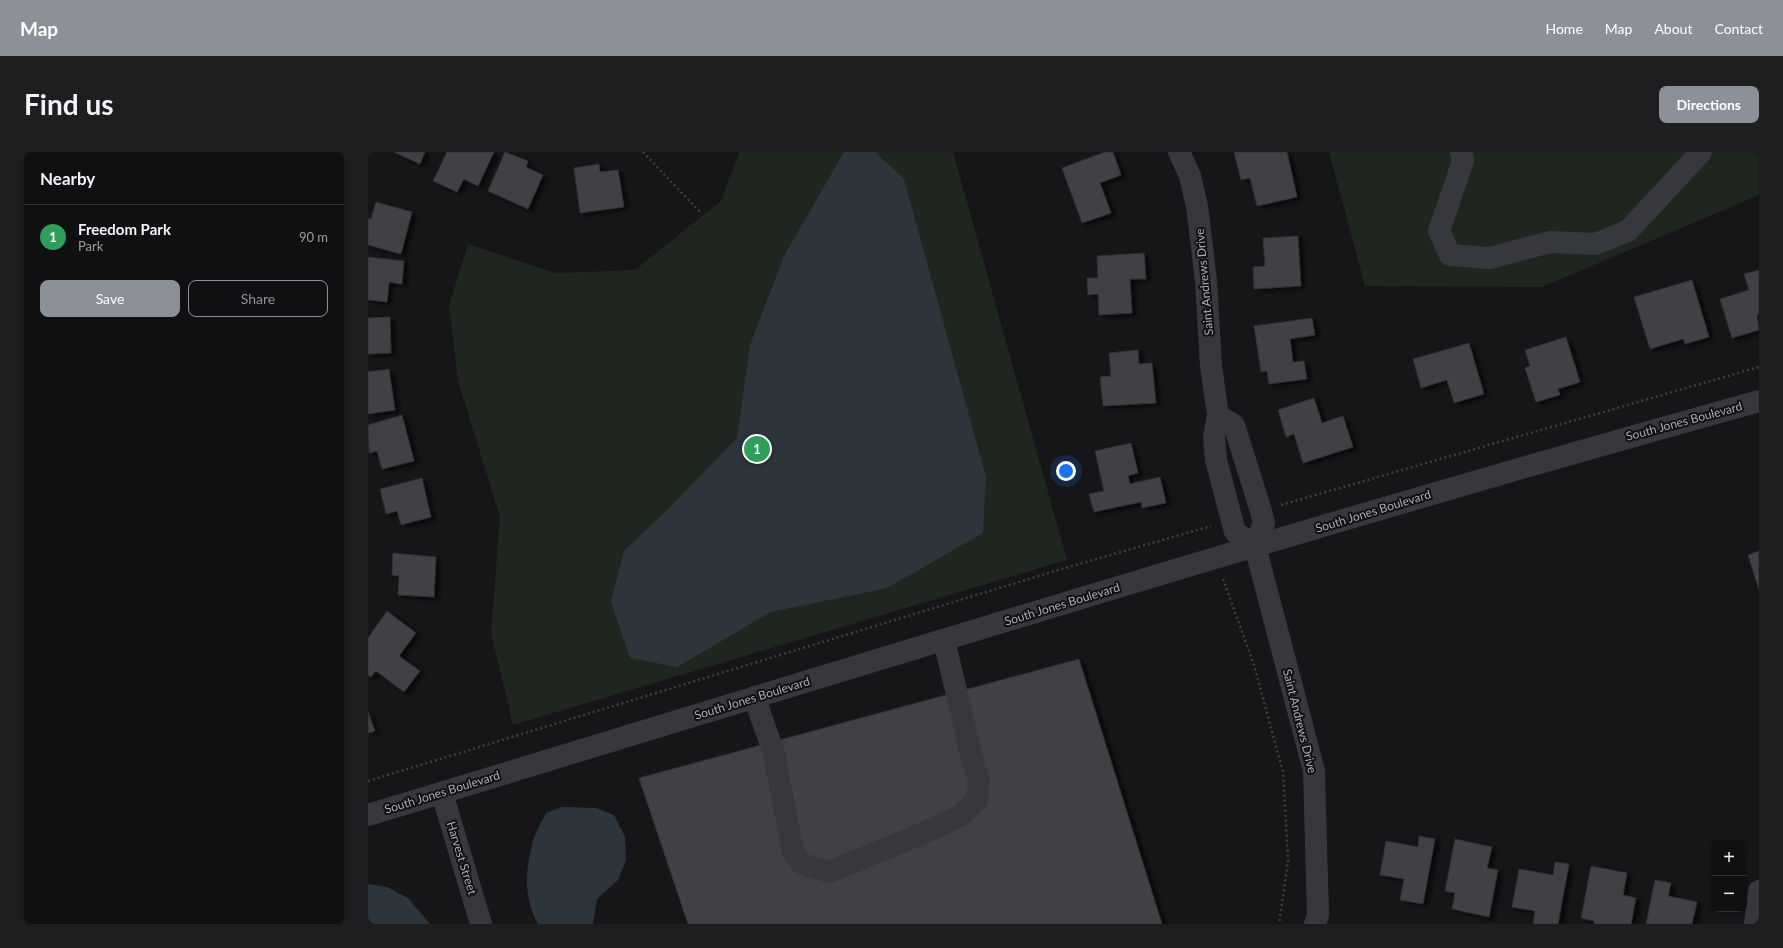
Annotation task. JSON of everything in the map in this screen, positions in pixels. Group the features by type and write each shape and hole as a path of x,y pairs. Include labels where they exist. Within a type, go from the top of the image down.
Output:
{"street":[{"name":"Saint Andrews Drive","path":"1179,152 1190,176 1197,206 1206,281 1212,366 1218,415 1214,437 1216,460 1235,532 1255,546 1314,771 1318,915 1315,924"},
{"path":"1461,152 1463,161 1439,231 1450,255 1490,258 1550,242 1595,244 1628,231 1701,152"},
{"name":"South Jones Boulevard","path":"368,815 754,697 1446,489 1544,462 1572,452 1759,401"},
{"path":"1218,415 1234,425 1261,512 1264,523 1255,546"},
{"path":"754,697 774,753 793,852 802,864 829,872 924,833 960,816 977,800 979,780 972,758 944,640"},
{"name":"Harvest Street","path":"442,793 481,924"},
{"path":"1755,924 1759,892"}],"path":[{"path":"643,152 700,212"},
{"path":"1261,512 1759,367"},
{"path":"368,781 1055,571 1231,520"},
{"path":"1211,526 1225,587 1254,665 1283,772 1288,861 1279,924"}],"shaded area":[{"path":"739,152 953,152 1067,560 513,725 491,633 500,517 458,381 449,305 468,244 556,273 635,270 721,201"},
{"path":"844,152 875,152 904,179 986,477 983,533 887,588 771,612 677,667 630,658 611,602 624,551 667,510 737,438 750,345 784,256"},
{"path":"1329,152 1759,152 1759,195 1542,287 1365,286"},
{"path":"562,807 596,808 614,815 625,837 626,860 618,880 597,899 593,924 538,924 530,905 527,875 533,841 546,813"},
{"path":"368,884 387,887 408,898 430,924 368,924"}],"building":[{"path":"394,152 425,152 420,164"},
{"path":"447,152 494,152 478,186 464,179 457,192 433,181"},
{"path":"505,152 528,161 526,167 543,175 528,209 488,191"},
{"path":"1105,152 1113,152 1121,175 1100,183 1111,213 1082,223 1062,168"},
{"path":"1234,152 1287,152 1297,197 1257,206 1250,178 1241,180"},
{"path":"599,164 600,172 618,170 624,207 580,213 574,168"},
{"path":"376,202 412,212 401,254 368,245 368,218 371,219"},
{"path":"1298,236 1301,286 1254,289 1253,267 1265,266 1263,238"},
{"path":"1144,253 1146,279 1130,279 1132,313 1099,315 1098,294 1088,295 1087,278 1098,278 1097,256"},
{"path":"368,257 404,261 402,284 389,282 387,302 368,300"},
{"path":"1759,270 1759,314 1757,315 1759,330 1732,338 1720,299 1749,290 1744,274"},
{"path":"1692,280 1709,337 1685,344 1683,339 1650,349 1634,297"},
{"path":"390,317 391,353 368,354 368,318"},
{"path":"1312,318 1315,335 1290,339 1293,362 1304,361 1307,379 1269,384 1267,371 1261,372 1254,326"},
{"path":"1566,337 1580,382 1558,389 1560,395 1536,402 1525,368 1530,366 1525,350"},
{"path":"1469,343 1484,394 1454,403 1447,380 1421,388 1413,359"},
{"path":"1138,350 1139,364 1152,363 1156,403 1103,406 1100,377 1111,376 1109,353"},
{"path":"389,369 395,410 368,414 368,372"},
{"path":"1314,398 1322,423 1343,416 1353,447 1303,463 1294,434 1286,437 1278,410"},
{"path":"402,415 414,461 382,469 377,451 369,453 368,425"},
{"path":"1131,443 1138,473 1128,476 1130,484 1160,477 1166,503 1142,508 1141,502 1094,512 1089,494 1104,491 1095,451"},
{"path":"422,478 431,517 401,525 397,511 386,514 380,489"},
{"path":"1759,551 1759,590 1748,555"},
{"path":"393,553 436,557 434,597 398,595 399,576 392,575"},
{"path":"387,611 416,633 399,656 420,671 404,692 376,671 371,677 368,675 368,638"},
{"path":"1079,659 1162,924 688,924 639,778"},
{"path":"368,712 375,731 368,733"},
{"path":"1419,836 1435,839 1423,904 1400,900 1404,879 1380,875 1386,841 1418,847"},
{"path":"1455,839 1492,847 1487,868 1498,870 1489,917 1452,909 1455,893 1445,891"},
{"path":"1555,862 1569,864 1558,924 1533,924 1535,911 1512,907 1519,869 1553,875"},
{"path":"1591,866 1627,873 1623,895 1636,898 1631,924 1594,924 1594,921 1581,918"},
{"path":"1655,880 1671,883 1668,896 1697,902 1692,924 1646,924"}],"place":[{"name":"Freedom Park","path":"757,449"}]}
